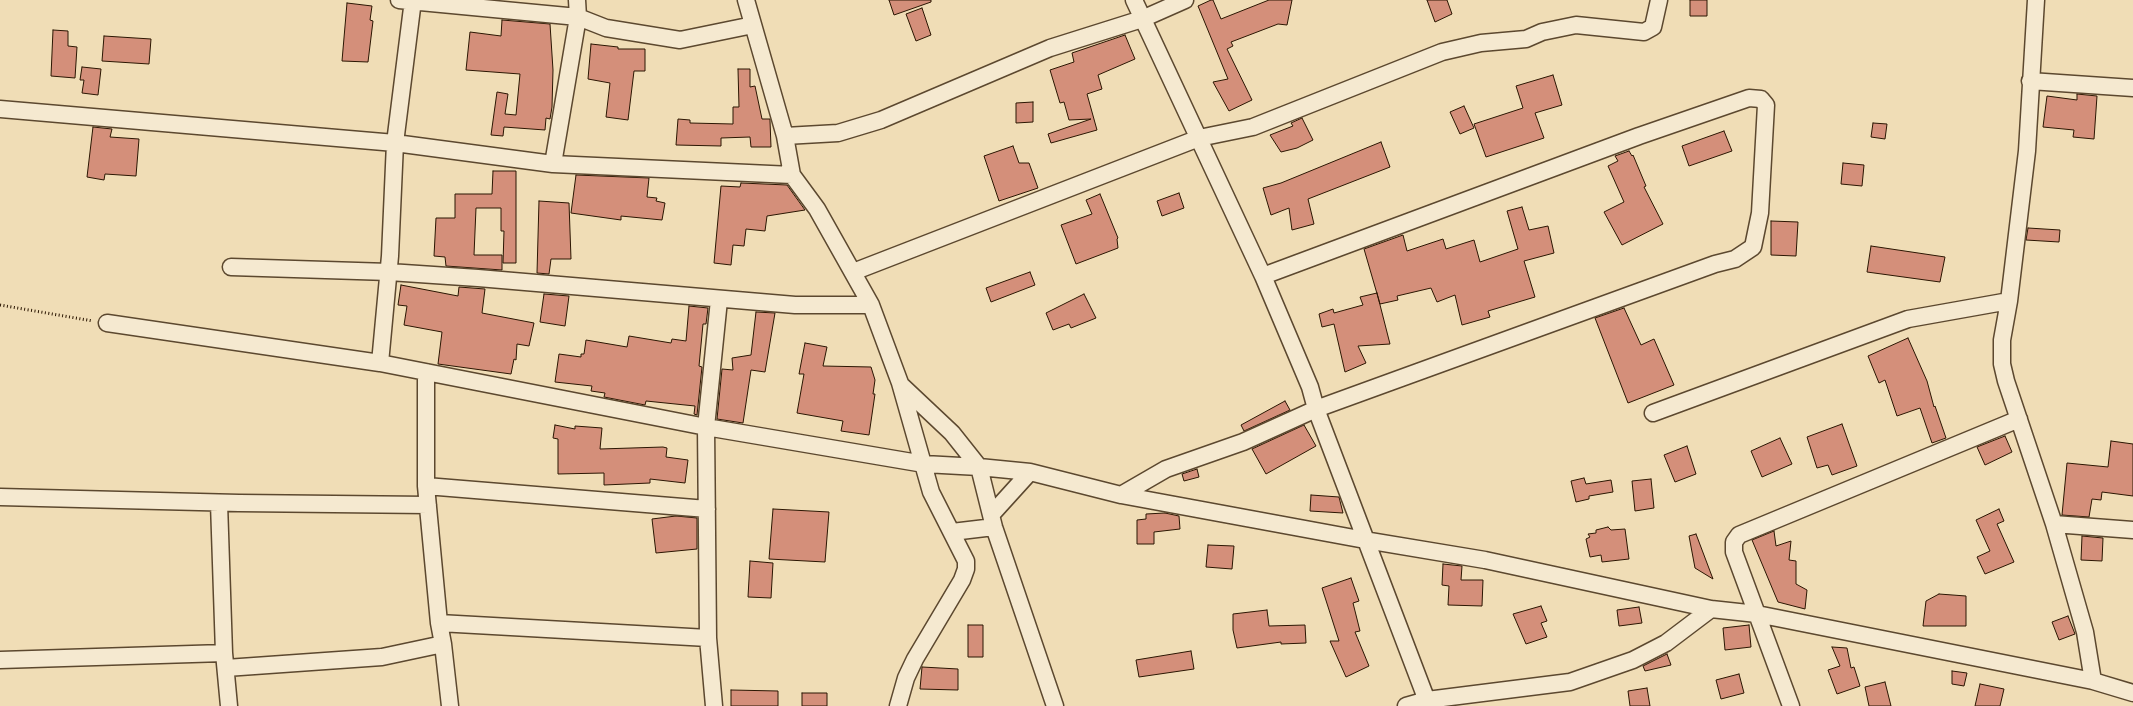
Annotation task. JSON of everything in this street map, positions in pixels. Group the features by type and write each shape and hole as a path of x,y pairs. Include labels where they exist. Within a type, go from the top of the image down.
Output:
{"street":[{"path":"380,363 388,272 395,143 408,0 578,18 606,28 680,40 753,25"},
{"path":"553,164 578,18 578,0"},
{"path":"746,0 785,136 792,175 817,209 871,305 900,383 931,492 963,553 966,568 962,580 915,659 898,706"},
{"path":"1134,0 1263,276 1310,387 1316,409 1428,703"},
{"path":"785,136 838,133 881,120 1050,48 1142,18 1185,0"},
{"path":"853,272 1199,138 1253,127 1450,50 1481,43 1526,39 1542,32 1576,26 1644,32 1653,27 1659,0"},
{"path":"2036,0 2027,151 2009,302 2002,340 2002,364 2054,524 2085,632 2093,681"},
{"path":"2030,80 2133,88"},
{"path":"1121,495 1166,468 1243,442 1316,409 1715,264 1735,259 1753,247 1760,213 1766,105 1761,99 1749,98 1639,136 1263,276"},
{"path":"0,109 395,143 553,164 792,175"},
{"path":"232,267 388,272 478,278 795,305 871,305"},
{"path":"714,706 708,638 706,427 719,300"},
{"path":"1653,413 1908,319 2009,302"},
{"path":"107,323 380,363 706,427 924,464 1030,472 1121,495 1485,560 1711,609 1756,614 2093,681 2133,693"},
{"path":"426,372 426,486 439,623 450,706"},
{"path":"900,383 952,433 979,467 993,521 1055,706"},
{"path":"1791,706 1734,552 1734,542 1739,536 2019,419"},
{"path":"952,532 993,521 1030,472"},
{"path":"426,486 707,509"},
{"path":"0,497 219,503 428,505"},
{"path":"219,503 225,661 229,706"},
{"path":"2054,524 2133,530"},
{"path":"1406,706 1570,682 1633,660 1666,643 1711,609"},
{"path":"439,623 708,638"},
{"path":"0,660 225,661 382,657 443,644"}],"path":[{"path":"0,305 107,323"}],"building":[{"path":"889,0 931,0 931,2 894,15"},
{"path":"1213,0 1221,19 1269,0 1292,0 1287,25 1278,24 1231,42 1233,46 1227,49 1252,100 1229,111 1213,82 1228,79 1198,6"},
{"path":"1427,0 1447,0 1452,14 1435,22"},
{"path":"1690,0 1707,0 1707,16 1690,16"},
{"path":"347,3 372,6 370,20 373,21 368,62 342,61"},
{"path":"922,8 931,35 916,41 906,14"},
{"path":"502,20 550,24 553,70 552,107 550,119 546,118 545,130 504,127 503,136 491,135 497,92 508,94 505,114 516,115 520,74 466,70 470,32 501,36"},
{"path":"53,30 68,31 68,46 77,47 75,78 51,76"},
{"path":"1125,35 1135,59 1098,75 1102,89 1087,94 1097,130 1051,143 1048,134 1091,119 1069,120 1064,102 1060,103 1050,70 1074,62 1072,53"},
{"path":"104,36 151,39 149,64 102,61"},
{"path":"591,44 618,47 618,49 645,49 645,71 634,71 628,120 606,117 610,83 588,79"},
{"path":"82,67 101,69 98,95 82,93 84,80 80,80"},
{"path":"738,69 750,69 750,87 755,86 762,119 770,119 771,147 751,147 750,137 721,138 721,146 676,145 678,119 690,120 690,123 733,124 733,107 739,107"},
{"path":"1553,75 1562,105 1535,113 1544,138 1486,157 1474,124 1523,108 1516,86"},
{"path":"2077,94 2097,96 2094,139 2073,137 2074,130 2043,127 2047,96 2077,100"},
{"path":"1033,102 1033,122 1016,123 1016,103"},
{"path":"1464,106 1474,128 1460,134 1450,112"},
{"path":"1302,118 1313,140 1297,148 1281,152 1270,135 1293,126 1291,123"},
{"path":"1873,123 1887,124 1885,139 1871,137"},
{"path":"93,127 112,129 110,137 139,139 136,176 105,174 104,180 87,177"},
{"path":"1724,131 1732,151 1689,166 1682,146"},
{"path":"1381,142 1390,167 1308,199 1314,224 1292,230 1289,208 1271,215 1263,188 1281,183"},
{"path":"1013,146 1019,163 1029,163 1038,188 999,201 984,156"},
{"path":"1629,151 1633,155 1646,186 1644,187 1663,224 1622,245 1604,212 1624,202 1608,166 1618,161 1615,156"},
{"path":"1843,163 1864,165 1862,186 1841,184"},
{"path":"493,171 516,171 516,263 503,263 504,231 501,231 501,208 476,208 474,255 502,255 502,270 446,266 445,257 434,256 436,218 455,218 455,194 492,194"},
{"path":"576,175 649,178 647,197 657,198 656,201 665,203 662,220 621,216 621,220 571,213"},
{"path":"741,183 787,185 805,210 767,216 765,231 746,229 744,246 733,245 731,265 714,263 721,186 740,187"},
{"path":"1179,193 1184,208 1162,216 1157,201"},
{"path":"1100,194 1118,238 1118,248 1076,264 1061,225 1092,214 1086,200"},
{"path":"539,201 569,203 571,259 551,259 549,274 537,273"},
{"path":"1522,207 1529,230 1548,226 1554,253 1524,261 1535,297 1488,311 1490,317 1462,325 1455,295 1437,302 1431,288 1397,296 1398,300 1380,304 1364,249 1403,235 1407,251 1443,239 1446,249 1474,240 1480,262 1518,249 1507,211"},
{"path":"1771,221 1798,222 1796,256 1771,255"},
{"path":"2028,228 2060,230 2059,242 2026,240"},
{"path":"1871,246 1945,257 1940,282 1867,272"},
{"path":"1030,272 1035,285 991,302 986,288"},
{"path":"401,285 458,296 459,287 485,289 482,313 534,323 529,346 517,344 516,360 514,359 511,374 438,364 442,332 404,325 407,306 398,305"},
{"path":"1377,293 1390,344 1358,346 1366,363 1345,372 1334,324 1322,327 1319,314 1333,309 1334,313 1363,305 1360,297"},
{"path":"544,294 569,296 565,326 540,322"},
{"path":"1084,294 1096,318 1071,328 1069,324 1053,330 1046,313"},
{"path":"689,306 708,308 706,324 703,324 699,366 702,367 697,415 694,414 695,406 646,401 645,405 604,397 605,393 591,391 592,386 555,382 559,354 581,357 581,354 584,354 586,340 627,347 629,336 671,343 672,339 686,341"},
{"path":"1624,308 1641,345 1654,339 1674,385 1628,403 1595,318"},
{"path":"756,312 775,313 765,372 751,370 743,423 717,419 722,369 733,370 732,358 751,355"},
{"path":"1908,338 1927,381 1934,407 1946,438 1932,443 1920,408 1897,416 1885,380 1879,383 1868,356"},
{"path":"805,343 827,347 823,366 871,367 875,380 873,394 875,394 869,435 841,431 843,421 797,413 804,374 799,374"},
{"path":"1285,401 1290,410 1244,431 1241,425"},
{"path":"1842,424 1857,466 1832,475 1828,465 1817,468 1807,437"},
{"path":"555,425 575,429 575,426 602,428 600,449 667,448 666,457 688,460 685,483 650,479 650,483 604,485 604,473 558,474 558,439 553,438"},
{"path":"1304,425 1316,446 1266,474 1252,449"},
{"path":"2005,436 2012,452 1985,465 1977,447"},
{"path":"1780,438 1792,464 1762,477 1751,451"},
{"path":"2111,441 2133,444 2133,496 2102,492 2101,500 2092,499 2089,517 2062,515 2067,463 2108,467"},
{"path":"1687,446 1696,474 1675,482 1664,455"},
{"path":"1197,469 1199,477 1184,481 1182,474"},
{"path":"1584,478 1586,484 1611,480 1613,492 1589,496 1589,499 1576,502 1571,481"},
{"path":"1651,479 1654,508 1635,511 1632,481"},
{"path":"1311,495 1339,497 1343,513 1310,511"},
{"path":"773,509 829,512 825,562 769,559"},
{"path":"1999,509 2004,521 1997,524 2014,562 1985,574 1977,557 1990,551 1976,520"},
{"path":"1165,513 1179,516 1180,529 1154,532 1154,544 1137,544 1137,520 1146,519 1146,514"},
{"path":"676,516 697,518 697,549 656,553 652,519"},
{"path":"1608,527 1611,530 1625,529 1629,559 1602,562 1601,555 1590,557 1586,539 1590,537 1588,534 1596,533 1596,530"},
{"path":"1774,531 1776,546 1791,541 1789,560 1796,561 1796,584 1807,590 1805,609 1778,602 1752,540"},
{"path":"1696,534 1713,579 1695,568 1689,536"},
{"path":"2082,536 2103,538 2102,561 2081,560"},
{"path":"1208,545 1234,546 1232,569 1206,567"},
{"path":"750,561 773,563 771,598 748,597"},
{"path":"1443,564 1462,566 1461,580 1483,580 1482,606 1448,605 1449,586 1442,585"},
{"path":"1351,578 1359,601 1353,603 1360,631 1355,632 1369,666 1346,677 1330,641 1339,641 1322,588"},
{"path":"1939,594 1966,596 1966,626 1923,626 1926,601"},
{"path":"1541,606 1547,621 1541,623 1547,637 1526,644 1513,614"},
{"path":"1639,607 1642,623 1619,626 1617,610"},
{"path":"1267,610 1269,626 1305,625 1306,643 1281,644 1281,642 1237,648 1233,630 1233,614"},
{"path":"2068,616 2075,634 2059,640 2052,622"},
{"path":"968,625 983,625 983,657 968,657"},
{"path":"1749,625 1751,647 1725,650 1723,628"},
{"path":"1832,647 1847,648 1851,668 1854,667 1860,686 1837,694 1828,670 1840,666"},
{"path":"1191,651 1194,669 1139,677 1136,660"},
{"path":"1667,654 1671,665 1645,671 1643,666"},
{"path":"922,667 958,669 958,690 920,689"},
{"path":"1952,671 1967,673 1964,686 1952,684"},
{"path":"1739,674 1744,693 1721,699 1716,680"},
{"path":"1885,682 1891,706 1869,706 1865,687"},
{"path":"1980,684 2004,689 2000,706 1975,706"},
{"path":"1647,688 1650,706 1630,706 1628,691"},
{"path":"731,690 778,691 778,706 731,706"},
{"path":"802,693 827,693 827,706 802,706"}]}
